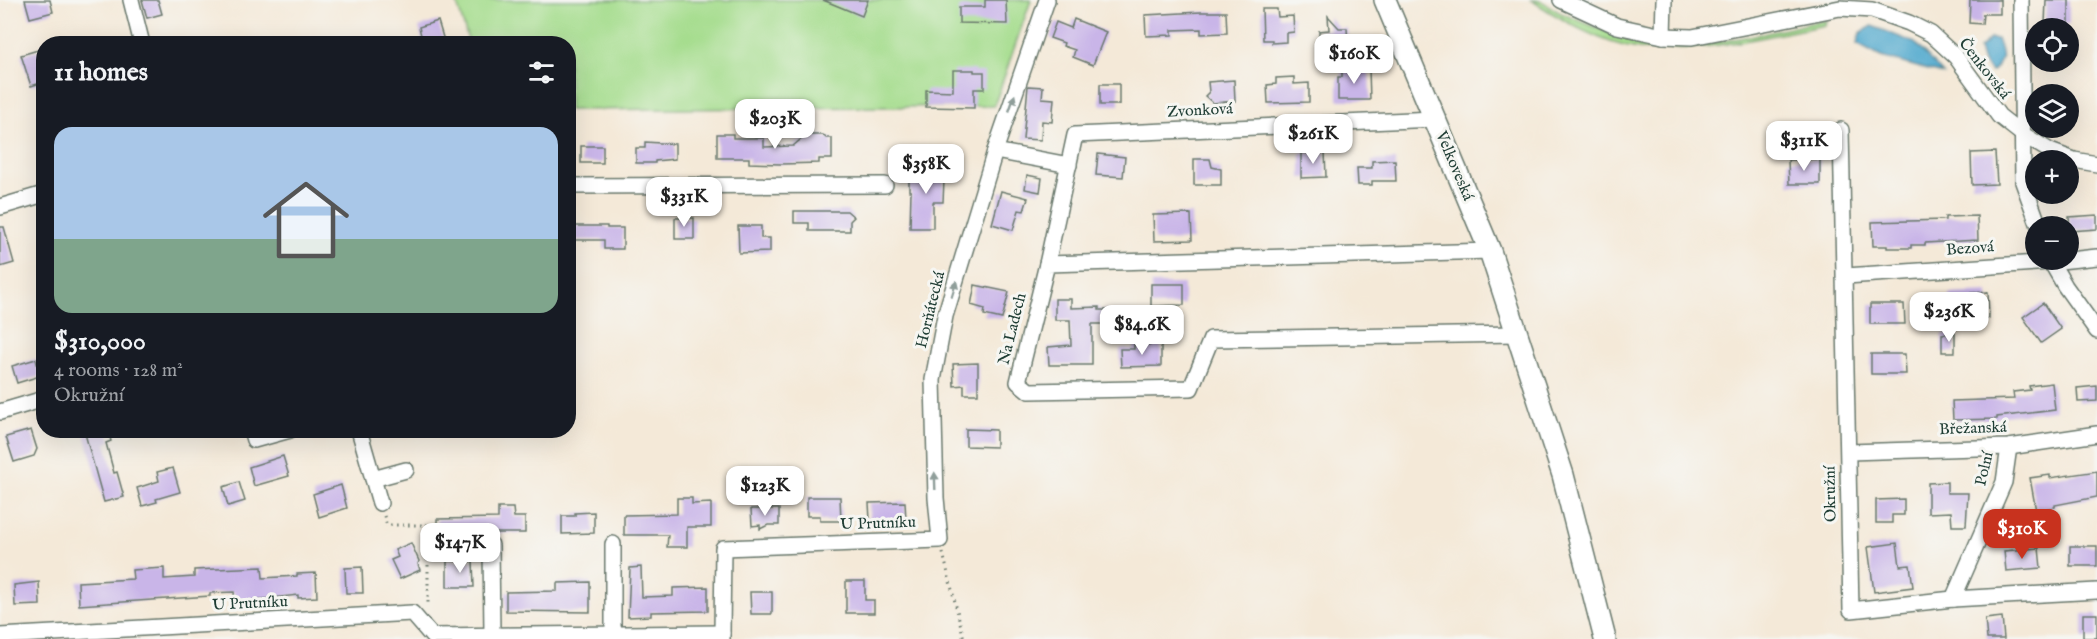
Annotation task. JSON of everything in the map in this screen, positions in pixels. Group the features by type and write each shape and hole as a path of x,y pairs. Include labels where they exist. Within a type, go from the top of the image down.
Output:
{"street":[{"path":"131,0 140,36"},
{"name":"Horňátecká","path":"940,540 936,498 933,380 945,316 995,151 1047,0"},
{"name":"Velkoveská","path":"1386,0 1490,251 1563,476 1605,639"},
{"name":"Čenkovská","path":"1561,0 1617,27 1663,36 1692,37 1841,4 1872,10 1909,23 1931,34 1956,57 1999,116 2022,134 2050,151 2074,160 2097,164"},
{"path":"1663,36 1664,0"},
{"path":"2021,0 2023,182 2035,216"},
{"name":"Zvonková","path":"1069,165 1075,135 1434,119"},
{"name":"Okružní","path":"1841,130 1851,610 1953,599 2097,591"},
{"path":"995,151 1069,165 1047,264 1490,251"},
{"path":"576,186 885,185"},
{"path":"0,207 36,196"},
{"name":"Bezová","path":"2079,259 2097,257"},
{"name":"Bezová","path":"1845,276 2025,263"},
{"name":"Na Ladech","path":"1047,264 1018,382 1029,391 1191,388 1211,339 1517,334"},
{"path":"2056,270 2097,331"},
{"path":"0,412 36,401"},
{"name":"Břežanská","path":"1849,452 2009,447 2097,434"},
{"path":"362,438 380,503"},
{"name":"Polní","path":"1953,599 2004,482 2009,447"},
{"path":"373,479 405,470"},
{"name":"U Prutníku","path":"0,636 412,613 432,636 613,634 722,636 723,548 940,540"},
{"path":"491,544 492,635"},
{"path":"613,544 613,634"}],"path":[{"path":"380,503 386,523 389,525 428,525 428,632"},
{"path":"940,540 964,639"}],"green space":[{"path":"456,0 1031,0 994,106 576,110 576,36 467,36"},
{"path":"1531,0 1541,1 1558,12 1623,37 1674,44 1750,36 1826,20 1825,25 1724,44 1642,49 1596,37"}],"water":[{"path":"1872,26 1915,43 1943,74 1881,57 1857,44 1860,33"},
{"path":"1990,39 1997,39 2002,57 1991,72 1983,63 1979,49"}],"building":[{"path":"25,0 50,0 53,12 30,18"},
{"path":"142,0 158,0 162,14 147,18"},
{"path":"823,0 868,0 862,16"},
{"path":"985,0 1006,0 1007,24 959,23 959,7 985,7"},
{"path":"1970,0 2000,0 2000,14 1983,14 1982,24 1969,23"},
{"path":"2046,0 2069,0 2069,18 2045,18"},
{"path":"1262,9 1277,9 1278,17 1293,16 1294,32 1286,33 1286,42 1272,43 1272,40 1263,40"},
{"path":"1226,12 1227,33 1201,34 1201,29 1172,30 1172,35 1146,36 1145,15"},
{"path":"1328,16 1339,28 1347,28 1348,47 1319,46 1319,31 1329,30"},
{"path":"1074,19 1106,32 1093,65 1073,57 1075,50 1050,38 1056,22 1071,28"},
{"path":"438,21 443,36 421,36 419,27"},
{"path":"36,51 36,84 31,86 21,55"},
{"path":"1369,69 1370,100 1338,100 1338,77 1342,77 1342,70"},
{"path":"953,70 984,72 984,89 974,89 974,108 926,107 926,90 953,91"},
{"path":"1294,77 1294,84 1309,83 1309,102 1268,103 1267,85 1276,84 1276,78"},
{"path":"1234,80 1235,101 1213,103 1205,96 1209,92 1208,82"},
{"path":"1100,84 1119,84 1119,105 1100,105"},
{"path":"1028,86 1043,87 1042,98 1054,99 1052,122 1042,121 1041,140 1023,139"},
{"path":"717,134 733,134 733,138 764,138 764,147 793,146 806,135 823,135 826,138 832,138 832,159 819,159 819,163 781,164 749,163 749,158 717,158"},
{"path":"645,142 675,144 675,159 655,161 655,163 636,163 636,148 645,148"},
{"path":"581,146 603,146 603,163 581,163"},
{"path":"1325,152 1326,177 1301,178 1301,153"},
{"path":"1995,152 1997,184 1972,185 1971,153"},
{"path":"1098,154 1125,157 1123,177 1096,175"},
{"path":"1194,159 1210,159 1212,167 1221,169 1221,185 1194,185"},
{"path":"1820,159 1820,184 1789,184 1788,160"},
{"path":"1395,160 1396,181 1372,181 1372,185 1358,185 1357,168 1372,168 1372,161"},
{"path":"921,165 944,168 949,174 944,180 943,202 933,202 933,228 910,228 909,178 916,178 916,170"},
{"path":"1027,175 1042,178 1040,192 1025,189"},
{"path":"1001,191 1028,198 1024,211 1019,210 1013,230 992,224"},
{"path":"794,211 847,211 854,217 850,221 850,231 809,231 809,223 794,223"},
{"path":"1191,214 1192,240 1154,241 1153,215"},
{"path":"2097,215 2097,229 2079,230 2079,216"},
{"path":"1977,216 1978,240 1925,243 1925,245 1911,245 1911,248 1873,246 1872,222 1945,220 1945,217"},
{"path":"675,218 694,218 694,239 675,239"},
{"path":"576,226 623,228 623,249 604,249 604,240 576,240"},
{"path":"738,226 761,226 761,238 770,238 770,252 739,253"},
{"path":"0,227 4,227 14,263 0,267"},
{"path":"1151,284 1184,284 1184,305 1151,306"},
{"path":"975,285 1009,292 1002,319 984,315 985,309 971,305"},
{"path":"1988,292 1989,318 1960,321 1960,306 1949,307 1949,294"},
{"path":"1055,299 1071,299 1071,308 1099,307 1099,310 1107,310 1108,324 1092,324 1092,365 1049,365 1048,347 1071,345 1070,320 1055,320"},
{"path":"2043,303 2061,329 2041,343 2023,317"},
{"path":"1870,304 1904,304 1905,324 1870,324"},
{"path":"1955,333 1955,352 1942,352 1942,334"},
{"path":"1161,344 1161,366 1121,367 1120,349 1134,349 1134,345"},
{"path":"1871,354 1905,354 1906,374 1871,374"},
{"path":"36,359 36,377 17,383 12,366"},
{"path":"978,363 978,394 964,394 964,385 954,386 953,364"},
{"path":"2052,383 2055,410 1997,417 1997,419 1953,420 1952,401 2014,399 2013,392 2030,390 2029,386"},
{"path":"2097,386 2097,401 2078,402 2077,388"},
{"path":"966,429 996,430 996,447 966,446"},
{"path":"31,430 37,449 34,456 14,462 6,437"},
{"path":"86,438 110,438 111,441 106,443 114,473 117,472 124,497 104,502"},
{"path":"283,456 289,476 254,486 249,467"},
{"path":"173,468 180,492 142,506 137,488 159,481 157,472"},
{"path":"2097,471 2097,497 2036,511 2030,478 2050,475 2050,478"},
{"path":"239,482 245,501 228,506 223,487"},
{"path":"1947,482 1947,493 1968,493 1966,526 1952,526 1951,512 1928,513 1928,483"},
{"path":"341,485 347,508 319,517 313,494"},
{"path":"807,497 840,497 841,521 820,521 820,516 807,516"},
{"path":"677,498 692,498 692,504 711,503 711,527 687,527 687,547 667,547 668,535 624,535 624,515 677,514"},
{"path":"1904,499 1904,515 1892,515 1892,523 1876,523 1876,500"},
{"path":"905,502 906,520 870,520 869,503"},
{"path":"498,508 513,508 514,517 525,517 525,533 437,533 437,519 498,518"},
{"path":"751,509 779,509 779,525 768,525 760,529 760,525 752,526"},
{"path":"594,512 594,533 562,534 562,516"},
{"path":"411,543 419,561 420,570 400,579 391,560 398,557 395,550"},
{"path":"1897,543 1900,566 1910,565 1913,587 1874,592 1868,547"},
{"path":"2070,546 2097,546 2097,566 2070,566"},
{"path":"2039,548 2041,568 2006,571 2004,551"},
{"path":"447,561 473,561 474,587 447,587"},
{"path":"262,567 263,578 316,573 317,597 298,598 298,595 235,602 234,592 210,593 210,596 79,605 78,582 133,579 132,570 164,568 164,579 194,577 194,570"},
{"path":"362,567 363,593 346,593 345,568"},
{"path":"641,567 642,597 673,596 673,588 708,587 708,611 651,612 651,616 628,617 630,568"},
{"path":"846,581 865,581 865,600 874,600 874,613 846,613"},
{"path":"39,582 40,605 15,606 14,585"},
{"path":"590,582 590,612 506,611 506,592 557,591 557,583"},
{"path":"750,592 772,592 772,614 751,614"},
{"path":"2083,614 2097,614 2097,638 2083,638"},
{"path":"2002,617 2004,639 1987,639 1985,619"}]}
